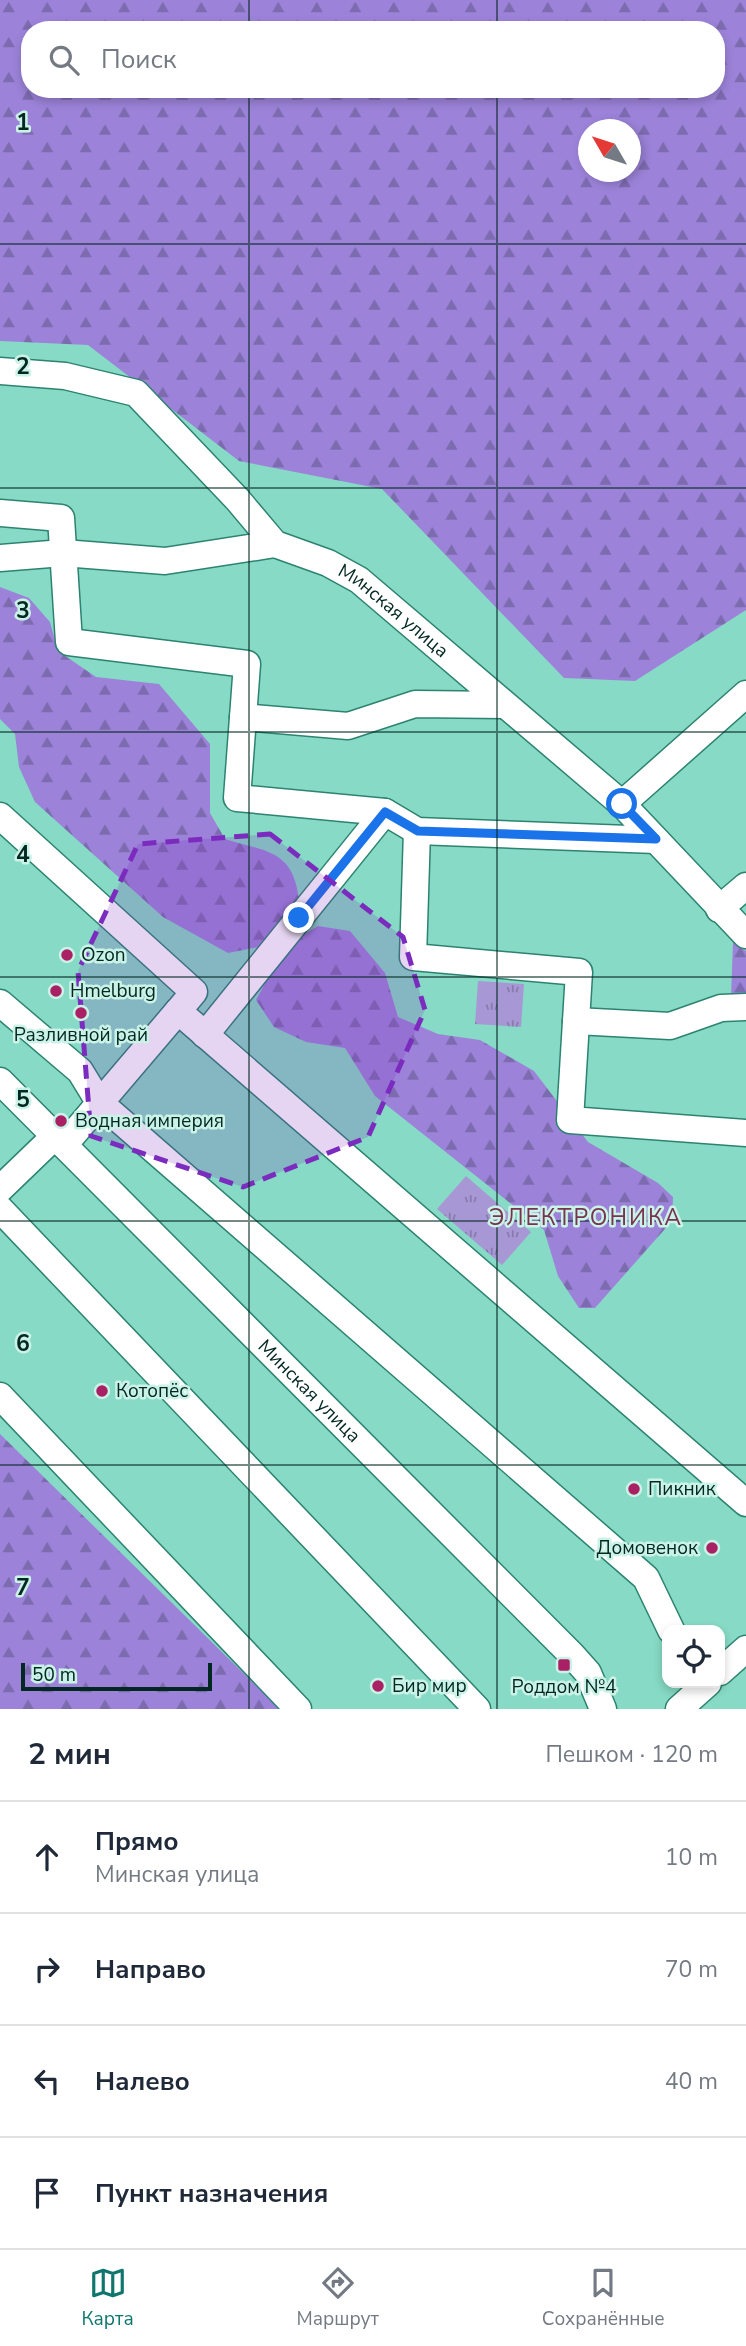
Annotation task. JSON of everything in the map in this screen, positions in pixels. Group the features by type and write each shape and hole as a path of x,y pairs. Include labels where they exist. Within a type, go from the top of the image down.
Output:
{"street":[{"path":"0,371 65,376 136,393 237,499 275,544"},
{"path":"0,513 61,518 69,642 247,664 237,798 385,812 418,831 656,839"},
{"path":"0,558 63,553 165,561 275,544"},
{"name":"Минская улица","path":"275,544 328,563 359,580 622,804 746,935"},
{"path":"622,804 746,694"},
{"path":"243,716 348,726 415,704 504,705"},
{"path":"205,1035 385,812"},
{"path":"0,1189 60,1141 99,1102 194,992 1,819"},
{"path":"418,831 413,957 579,972 570,1120 746,1133"},
{"path":"719,909 746,886"},
{"path":"0,1003 80,1071 99,1102 646,1578 669,1625"},
{"path":"576,1021 670,1026 721,1008 746,1007"},
{"path":"178,1011 746,1503"},
{"name":"Минская улица","path":"0,1081 572,1656 588,1673 603,1709"},
{"path":"0,1209 477,1709"},
{"path":"0,1396 298,1709"},
{"path":"725,1666 746,1649"},
{"path":"679,1709 700,1688"}],"highlighted area":[{"path":"270,834 403,937 425,1010 368,1137 243,1187 91,1136 78,971 138,844"}],"green space":[{"path":"0,0 746,0 746,610 635,681 564,678 382,489 239,461 88,345 0,341"},
{"path":"0,587 29,598 50,622 58,651 96,677 159,684 210,744 210,813 225,839 276,856 284,862 296,884 299,901 259,947 228,953 163,917 35,802 19,767 15,734 0,719"},
{"path":"318,926 350,931 385,973 398,1017 438,1034 480,1040 534,1071 588,1142 658,1183 673,1197 672,1221 595,1308 579,1308 558,1276 544,1230 375,1096 345,1048 306,1042 274,1027 256,1000 285,946"},
{"path":"733,942 746,951 746,994 731,998"},
{"path":"478,981 524,984 521,1027 475,1024"},
{"path":"466,1176 531,1232 502,1265 437,1209"},
{"path":"0,1434 280,1709 0,1709"}],"place":[{"name":"Ozon","path":"67,955"},
{"name":"Hmelburg","path":"56,991"},
{"name":"Разливной рай","path":"81,1013"},
{"name":"Водная империя","path":"61,1121"},
{"name":"Котопёс","path":"102,1391"},
{"name":"Пикник","path":"634,1489"},
{"name":"Домовенок","path":"712,1548"},
{"name":"Роддом №4","path":"564,1665"},
{"name":"Бир мир","path":"378,1686"}],"district":[{"name":"ЭЛЕКТРОНИКА","path":"586,1217"}],"route":[{"path":"299,918 385,812 418,831 656,839 622,804"}]}
